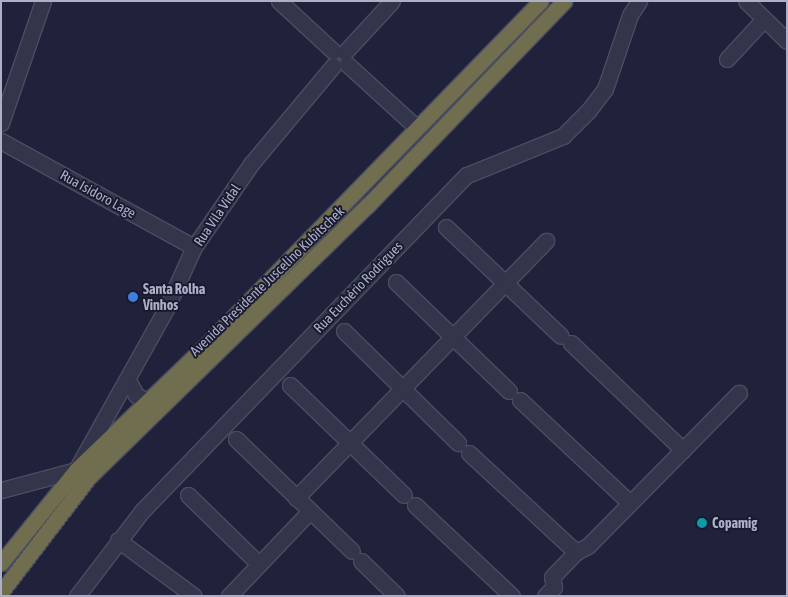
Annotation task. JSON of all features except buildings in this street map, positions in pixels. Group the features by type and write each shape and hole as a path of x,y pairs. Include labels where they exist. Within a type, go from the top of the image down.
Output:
{"highway":[{"name":"Avenida Presidente Juscelino Kubitschek","path":"1,563 76,470 149,402 541,1"},
{"name":"Avenida Presidente Juscelino Kubitschek","path":"1,592 89,477 368,204 564,1"}],"street":[{"path":"1,123 44,1"},
{"path":"279,1 417,128"},
{"name":"Rua Vila Vidal","path":"76,470 128,380 194,248 251,164 339,58 392,1"},
{"name":"Rua Euchério Rodrigues","path":"77,596 118,540 146,507 467,175 543,146 573,127 606,89 630,15 639,1"},
{"path":"746,1 787,41"},
{"path":"727,59 764,19"},
{"name":"Rua Isidoro Lage","path":"1,141 194,248"},
{"path":"446,227 683,450"},
{"path":"296,498 546,241"},
{"path":"396,282 630,504"},
{"path":"344,331 464,448 576,552"},
{"path":"128,380 136,395 149,402"},
{"path":"290,385 512,596"},
{"path":"545,596 554,587 552,576 576,552 588,546 739,393"},
{"path":"236,439 397,596"},
{"path":"1,490 76,470"},
{"path":"188,495 259,564"},
{"path":"229,596 310,511"},
{"path":"118,540 194,596"},
{"path":"90,596 100,566"}],"place":[{"name":"Santa Rolha Vinhos","path":"133,297"},
{"name":"Copamig","path":"702,523"}]}
